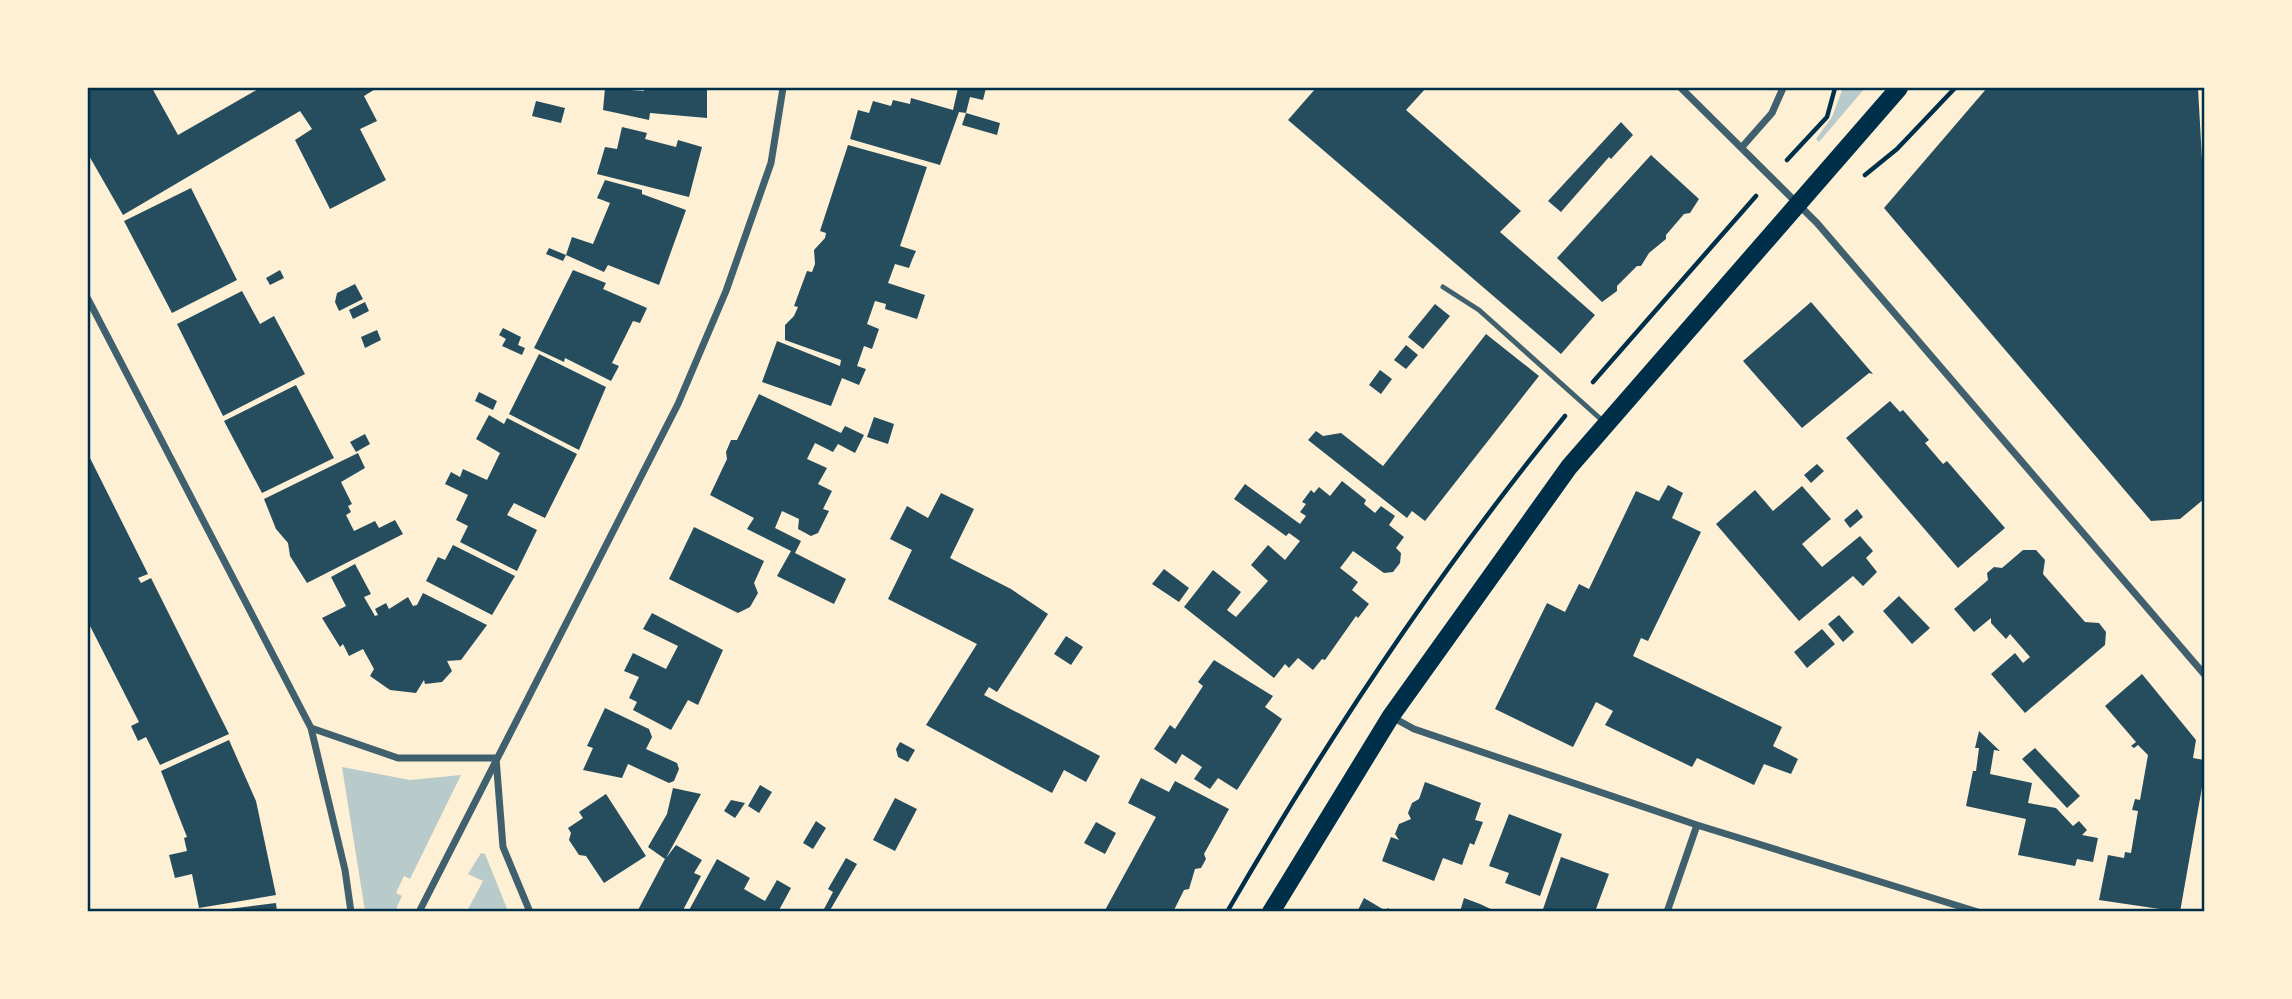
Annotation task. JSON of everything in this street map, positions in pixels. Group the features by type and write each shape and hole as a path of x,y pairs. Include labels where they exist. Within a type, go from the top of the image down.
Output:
{"main road":[{"path":"1271,912 1391,716 1569,467 1800,205 1899,88"}],"street":[{"path":"419,912 678,404 726,291 771,163 783,88"},
{"path":"1681,88 1800,205 2204,674"},
{"path":"1742,147 1772,113 1783,88"},
{"path":"88,299 311,728 345,870 351,912"},
{"path":"1391,716 1414,729 1696,825 1978,912"},
{"path":"311,728 398,758 496,758"},
{"path":"496,758 503,847 530,912"},
{"path":"1667,912 1696,825"}],"lane":[{"path":"1443,288 1479,310 1606,424"}],"path":[{"path":"1860,179 1897,149 1955,88"}],"shaded area":[{"path":"1843,88 1865,88 1819,142 1816,139 1832,117"},
{"path":"342,767 410,780 461,775 410,879 404,876 396,893 402,896 395,911 365,911"},
{"path":"481,853 485,854 508,911 467,911 483,881 468,874"}],"building":[{"path":"88,88 152,88 178,135 260,88 377,88 364,96 377,121 360,129 386,180 330,209 295,140 312,129 300,111 123,215 88,154"},
{"path":"605,88 644,91 644,88 707,88 707,118 650,113 649,120 603,110"},
{"path":"958,88 986,88 983,100 970,97 966,113 959,112 940,165 850,139 858,110 869,113 873,101 891,106 893,100 910,104 911,98 953,110"},
{"path":"1316,88 1426,88 1406,110 1521,211 1500,232 1595,315 1561,354 1288,120"},
{"path":"1987,88 2198,88 2204,196 2204,499 2180,519 2151,521 1884,208"},
{"path":"536,101 565,108 561,123 532,116"},
{"path":"966,113 1000,123 997,135 962,125"},
{"path":"1621,122 1633,135 1611,159 1609,157 1561,212 1548,201"},
{"path":"622,127 647,133 645,139 676,147 678,140 702,147 689,197 597,174 605,147 617,149"},
{"path":"848,145 927,167 900,246 916,251 909,268 895,264 888,283 925,295 917,319 885,309 886,304 875,301 867,324 879,329 872,349 864,346 857,366 866,369 859,385 842,378 831,406 762,382 777,341 840,366 841,360 785,340 785,325 798,307 794,306 807,271 812,272 815,264 814,250 825,238 826,233 820,231"},
{"path":"1651,155 1699,199 1690,213 1684,214 1666,235 1666,239 1649,253 1641,266 1637,266 1617,286 1617,291 1602,302 1557,258"},
{"path":"605,180 642,190 642,194 686,210 659,285 608,265 604,272 566,255 572,237 593,244 610,203 597,198"},
{"path":"191,188 237,280 172,313 124,221"},
{"path":"549,248 566,255 563,261 546,254"},
{"path":"280,270 284,278 270,285 266,278"},
{"path":"573,270 606,283 603,289 647,308 640,323 633,321 612,363 619,366 611,381 565,358 564,362 534,348"},
{"path":"355,284 363,299 339,311 335,302 337,293"},
{"path":"242,291 260,324 274,316 305,374 223,416 177,324"},
{"path":"365,302 369,311 353,319 349,310"},
{"path":"1811,302 1873,374 1869,373 1802,428 1743,361"},
{"path":"1435,304 1450,316 1423,349 1408,337"},
{"path":"503,328 521,337 518,345 525,348 522,355 502,346 506,339 499,335"},
{"path":"377,330 381,340 365,348 361,337"},
{"path":"1486,334 1539,376 1425,521 1412,511 1407,518 1308,440 1316,431 1323,436 1341,433 1383,466"},
{"path":"1406,345 1418,355 1406,369 1394,360"},
{"path":"539,354 606,387 579,450 509,414"},
{"path":"1380,370 1392,379 1381,394 1369,385"},
{"path":"296,385 334,458 262,493 224,421"},
{"path":"479,392 497,401 493,410 475,401"},
{"path":"759,394 841,433 845,426 864,435 855,453 838,444 833,452 815,443 807,459 827,468 818,484 832,491 823,509 829,511 818,533 811,536 798,529 799,519 782,511 775,528 801,541 795,553 846,579 834,604 777,576 791,551 747,529 754,518 710,495 727,459 726,452 731,440 737,440"},
{"path":"1890,401 1900,412 1903,410 1929,440 1925,443 1943,464 1947,461 2005,528 1958,568 1846,438"},
{"path":"489,415 504,424 507,418 577,454 545,518 514,503 507,515 537,530 517,571 460,542 468,526 456,520 468,495 445,484 451,472 460,477 463,469 487,480 500,453 476,439"},
{"path":"874,417 894,424 888,444 867,437"},
{"path":"365,434 370,444 356,452 350,442"},
{"path":"358,453 365,468 341,482 352,504 348,506 351,512 346,515 354,531 375,521 379,528 395,520 403,534 307,583 290,556 288,543 276,529 264,499"},
{"path":"88,454 148,574 138,578 141,583 151,578 229,734 160,765 146,737 138,741 131,726 139,722 88,622"},
{"path":"1817,464 1824,471 1811,483 1804,475"},
{"path":"1342,481 1366,500 1364,504 1375,513 1381,506 1395,516 1389,525 1404,537 1396,548 1401,553 1400,563 1393,572 1384,573 1353,551 1340,568 1358,582 1352,590 1369,604 1358,618 1356,616 1325,660 1322,659 1313,670 1298,658 1289,668 1285,664 1274,678 1184,607 1213,570 1241,592 1227,610 1236,617 1268,581 1251,565 1268,545 1285,560 1300,541 1289,533 1286,536 1234,499 1245,484 1300,524 1306,516 1300,512 1306,504 1302,502 1311,490 1314,493 1319,487 1330,496"},
{"path":"1668,485 1683,493 1672,518 1701,532 1648,641 1641,638 1633,656 1782,727 1773,746 1798,759 1791,774 1764,764 1754,785 1697,758 1692,767 1605,725 1613,711 1596,702 1573,747 1495,709 1547,603 1565,612 1579,584 1589,589 1636,491 1659,501"},
{"path":"1802,486 1831,519 1802,544 1822,567 1860,536 1873,551 1866,558 1877,572 1863,586 1853,576 1799,621 1716,524 1755,490 1773,511"},
{"path":"941,493 974,509 950,558 1011,589 1048,614 997,692 989,687 984,695 1100,756 1086,782 1064,770 1052,793 926,725 977,644 888,599 912,550 890,539 907,506 928,518"},
{"path":"1857,509 1863,517 1850,528 1844,520"},
{"path":"694,527 764,561 754,583 758,593 750,607 738,613 669,579"},
{"path":"453,545 515,576 492,615 426,581 438,557 445,560"},
{"path":"2023,550 2036,550 2045,560 2043,574 2085,622 2099,623 2106,632 2105,645 2025,713 1991,674 2015,653 2023,663 2030,657 2010,634 2006,639 1991,623 1991,618 1974,632 1954,609 1988,580 1987,573 1994,567 2002,568"},
{"path":"355,564 371,594 364,597 375,616 378,615 375,609 386,603 389,609 408,597 413,606 417,605 423,593 487,625 461,660 447,661 452,671 442,682 425,684 424,680 416,693 390,690 370,676 374,669 363,649 349,656 343,644 340,647 322,618 346,606 331,577"},
{"path":"1164,569 1189,588 1179,602 1152,584"},
{"path":"1899,596 1930,628 1912,644 1883,611"},
{"path":"652,613 723,650 698,705 688,700 671,730 633,710 637,702 629,698 639,677 624,671 633,653 666,669 678,646 643,629"},
{"path":"1839,615 1854,632 1843,642 1828,624"},
{"path":"1822,629 1835,644 1807,668 1794,652"},
{"path":"1066,636 1083,647 1071,665 1054,654"},
{"path":"1214,660 1273,696 1265,707 1282,719 1237,790 1218,778 1210,789 1194,779 1202,767 1182,754 1176,764 1154,749 1170,725 1175,729 1203,686 1198,682"},
{"path":"2142,674 2196,740 2193,758 2204,760 2204,776 2180,912 2099,900 2108,855 2124,858 2125,852 2131,853 2138,811 2132,810 2135,799 2140,800 2148,755 2138,745 2134,748 2131,746 2136,742 2105,706"},
{"path":"605,708 649,729 652,737 646,749 677,763 679,769 674,781 669,783 628,764 622,778 583,770 593,748 587,746"},
{"path":"1979,731 2000,751 1994,750 1990,774 2032,783 2028,803 2056,808 2073,826 2079,821 2087,830 2082,835 2098,838 2093,862 2077,859 2075,866 2018,855 2026,819 1966,806 1973,771 1976,771 1979,748 1975,748"},
{"path":"229,740 256,801 276,895 199,908 192,874 175,878 169,855 187,851 184,838 187,837 161,771"},
{"path":"900,742 915,750 908,762 898,757 896,749"},
{"path":"2035,748 2080,796 2067,808 2022,759"},
{"path":"1141,778 1169,792 1175,781 1229,809 1204,854 1206,859 1201,868 1195,869 1189,889 1184,890 1173,912 1104,912 1156,817 1128,803"},
{"path":"1425,782 1481,803 1475,820 1483,822 1474,845 1470,843 1462,865 1443,858 1434,881 1382,861 1391,837 1399,840 1395,834 1399,824 1411,819 1408,813 1412,803 1419,799"},
{"path":"760,785 772,792 759,813 748,806"},
{"path":"673,788 701,794 666,858 676,845 702,860 694,873 701,876 682,912 640,912 638,910 665,859 648,847 667,814"},
{"path":"606,794 646,856 604,883 586,856 579,855 569,840 571,833 568,828 583,818 579,812"},
{"path":"895,798 917,809 895,851 873,840"},
{"path":"731,800 745,803 735,818 724,811"},
{"path":"1509,814 1562,834 1540,896 1505,883 1509,873 1489,866"},
{"path":"816,821 826,828 813,849 803,843"},
{"path":"1096,822 1116,833 1105,854 1084,843"},
{"path":"1561,857 1609,874 1596,909 1603,912 1542,912"},
{"path":"846,858 857,864 829,912 824,909 833,892 828,889"},
{"path":"717,859 750,878 744,889 765,901 777,880 791,888 778,912 688,912"},
{"path":"1364,898 1386,911 1388,908 1394,912 1357,912"},
{"path":"1464,898 1480,904 1497,912 1460,912"},
{"path":"276,903 277,912 221,912 221,910"}]}
